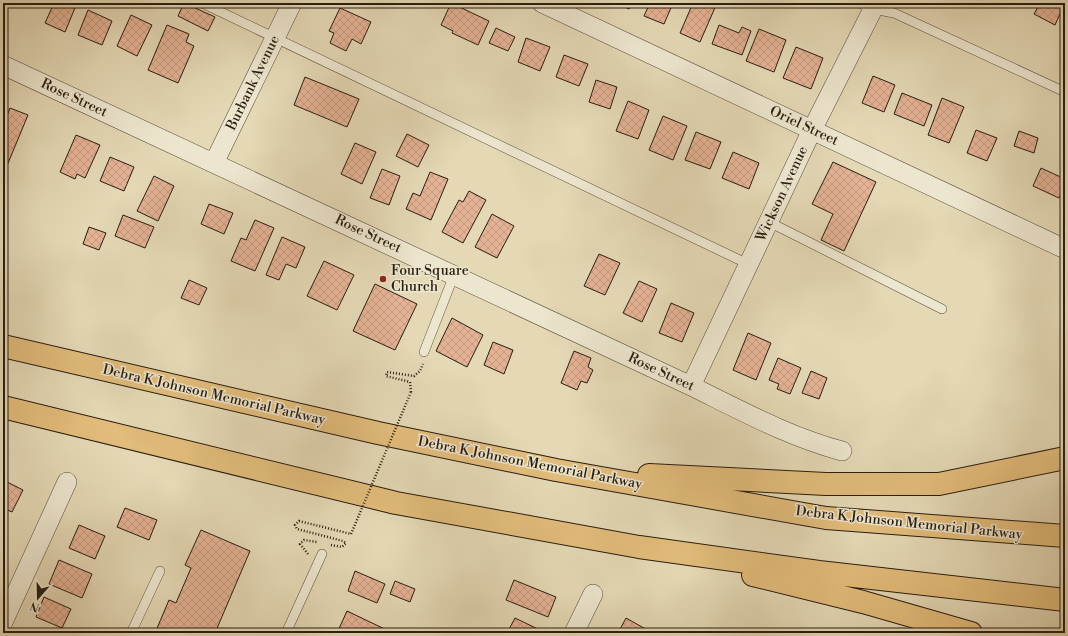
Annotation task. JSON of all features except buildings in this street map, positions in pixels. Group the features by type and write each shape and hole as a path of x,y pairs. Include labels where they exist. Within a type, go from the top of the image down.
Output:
{"highway":[{"name":"Debra K Johnson Memorial Parkway","path":"3,346 371,431 556,470 826,518 1065,536"},
{"path":"3,407 396,503 639,547 819,572 1065,600"},
{"path":"556,470 826,484 939,484 1065,458"},
{"path":"639,547 863,602 971,633"}],"street":[{"name":"Burbank Avenue","path":"214,163 292,3"},
{"name":"Oriel Street","path":"542,3 1065,249"},
{"name":"Wickson Avenue","path":"691,386 812,130 869,5"},
{"name":"Rose Street","path":"3,65 749,414 817,444 842,451"},
{"path":"3,622 67,482"},
{"path":"574,633 593,594"}],"lane":[{"path":"202,3 748,264"},
{"path":"869,5 894,13 1065,92"},
{"path":"769,222 942,309"},
{"path":"424,352 454,275"},
{"path":"286,633 322,554"},
{"path":"130,633 160,571"}],"path":[{"path":"327,544 342,548 346,544 343,541 297,529 295,525 299,521 351,534 411,392 410,382 386,376 387,372 414,376 420,371 424,352"},
{"path":"317,567 300,544 304,540 320,543"}],"place":[{"name":"Four Square Church","path":"383,279"}]}
